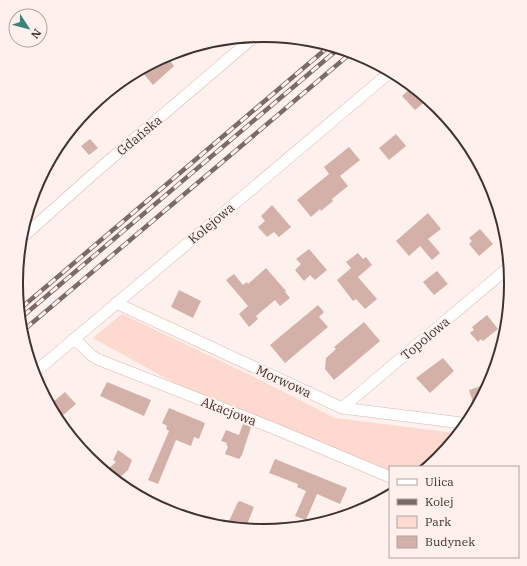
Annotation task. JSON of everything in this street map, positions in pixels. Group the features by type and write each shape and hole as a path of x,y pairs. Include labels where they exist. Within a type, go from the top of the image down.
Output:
{"street":[{"name":"Gdańska","path":"29,231 105,164 248,43"},
{"name":"Kolejowa","path":"39,369 386,76"},
{"name":"Topolowa","path":"342,408 503,272"},
{"name":"Morwowa","path":"116,303 342,408 459,423"},
{"name":"Akacjowa","path":"72,340 80,344 97,359 272,428 389,477"}],"green space":[{"path":"122,314 252,376 335,418 451,433 434,453 420,466 389,466 389,471 176,384 93,338"}],"building":[{"path":"170,61 174,66 153,85 144,74"},
{"path":"408,91 423,103 415,110 402,96"},
{"path":"396,134 406,146 389,160 379,148"},
{"path":"90,139 98,148 89,155 81,146"},
{"path":"349,147 360,160 340,176 348,186 332,199 333,201 311,217 297,200 329,174 324,167"},
{"path":"272,205 291,227 279,237 274,232 267,237 258,227 265,221 261,216"},
{"path":"428,213 441,229 428,239 440,253 432,260 420,246 409,256 396,241"},
{"path":"480,229 493,244 479,256 469,244 472,241 469,238"},
{"path":"309,249 327,270 315,280 310,275 304,281 295,270 301,264 296,259"},
{"path":"358,253 363,259 366,257 372,265 358,277 377,299 365,309 356,299 353,301 337,280 351,268 346,262"},
{"path":"266,268 286,291 285,292 290,298 280,306 275,300 256,316 258,319 249,327 239,314 248,306 226,280 234,274 243,285 247,282 248,284"},
{"path":"437,271 448,284 434,295 423,282"},
{"path":"179,290 201,301 193,318 171,307"},
{"path":"318,305 324,312 319,317 328,327 285,363 270,345"},
{"path":"487,315 498,329 483,341 481,339 478,342 470,333 474,330 472,327"},
{"path":"364,322 380,341 334,380 325,369 326,358 336,349 334,347"},
{"path":"443,358 454,371 430,393 416,378"},
{"path":"107,382 151,400 144,416 100,396"},
{"path":"480,386 473,401 469,390"},
{"path":"65,392 76,404 63,415 54,401"},
{"path":"169,408 205,423 199,439 194,437 191,446 176,440 158,484 148,480 169,431 166,429 167,426 162,423"},
{"path":"243,424 251,427 242,455 239,459 225,454 228,446 226,445 227,443 221,441 226,430 239,435"},
{"path":"118,450 132,460 128,470 121,477 110,468 116,462 113,460"},
{"path":"275,459 347,488 340,504 317,494 305,520 295,516 306,491 297,487 298,484 269,473"},
{"path":"240,501 254,507 248,523 229,521 238,502"}],"railway":[{"path":"24,305 324,51"},
{"path":"25,314 333,53"},
{"path":"27,327 346,57"}]}
